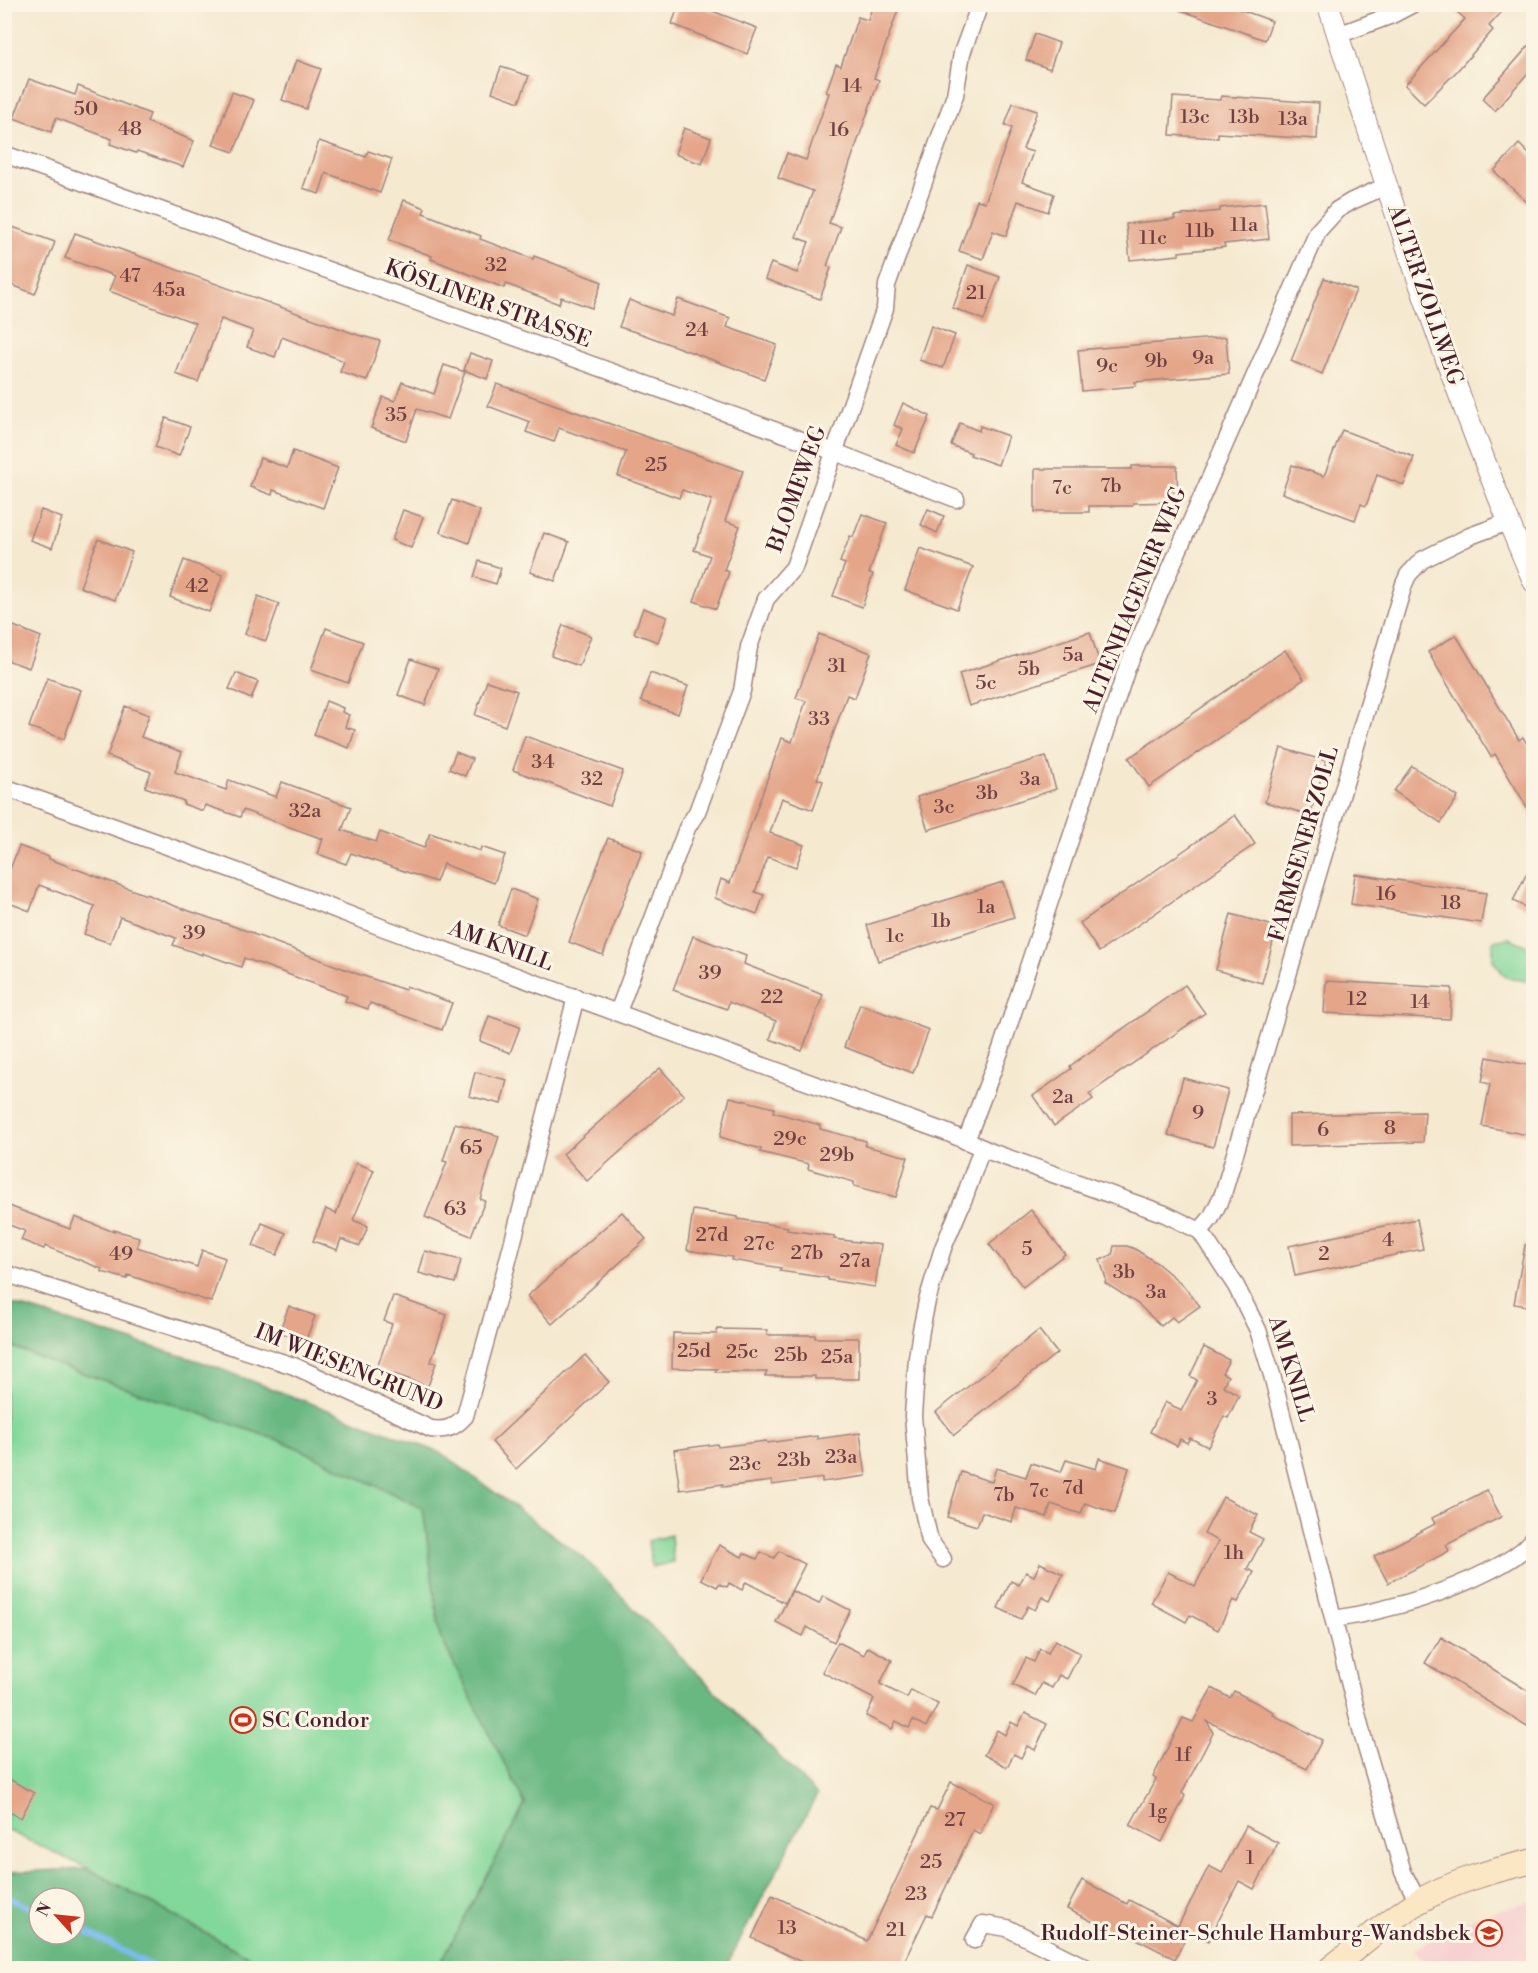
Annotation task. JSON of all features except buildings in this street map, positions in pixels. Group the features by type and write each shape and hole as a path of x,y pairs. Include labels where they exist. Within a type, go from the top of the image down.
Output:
{"main road":[{"path":"1331,1968 1383,1926 1418,1902 1461,1882 1502,1868 1533,1861"}],"street":[{"name":"BLOMEWEG","path":"618,1012 687,828 697,812 742,691 749,647 766,599 794,567 885,308 887,285 955,95 962,53 980,4"},
{"name":"ALTER ZOLLWEG","path":"1328,4 1386,186 1476,441 1508,522 1527,547 1533,582"},
{"path":"1338,35 1392,15 1413,4"},
{"name":"KÖSLINER STRASSE","path":"4,154 835,452 956,500"},
{"name":"ALTENHAGENER WEG","path":"966,1141 1001,1049 1127,668 1318,231 1337,210 1386,186"},
{"name":"FARMSENER ZOLL","path":"1200,1231 1211,1218 1223,1194 1404,584 1408,575 1422,560 1470,536 1508,522"},
{"name":"AM KNILL","path":"4,787 1142,1205 1200,1231 1236,1286 1258,1330 1272,1375 1335,1619 1363,1737 1403,1872 1418,1902"},
{"name":"IM WIESENGRUND","path":"4,1273 294,1366 431,1429 443,1430 456,1426 465,1416 485,1347 576,997"},
{"path":"943,1560 930,1541 920,1498 913,1416 917,1358 927,1301 942,1248 965,1196 982,1148"},
{"path":"1335,1619 1414,1603 1470,1581 1501,1565 1527,1547 1533,1538"},
{"path":"974,1940 983,1924 1007,1928 1087,1968"}],"shaded area":[{"name":"Rudolf-Steiner-Schule Hamburg-Wandsbek","path":"1533,1901 1533,1968 1429,1968 1414,1949 1476,1917"}],"green space":[{"path":"1509,938 1533,948 1531,982 1506,977 1493,961 1493,941"},
{"path":"5,1302 202,1362 441,1453 584,1558 817,1795 725,1968 438,1968 525,1804 440,1636 423,1508 287,1443 56,1364 5,1344"},
{"name":"SC Condor","path":"5,1344 56,1364 287,1443 423,1508 440,1636 525,1804 438,1968 269,1968 89,1869 5,1829"},
{"path":"671,1535 673,1562 652,1567 648,1541"},
{"path":"89,1869 269,1968 5,1968 5,1872"}],"waterway":[{"path":"4,1895 27,1906"},
{"path":"87,1932 155,1968"}],"place":[{"name":"SC Condor","path":"243,1720"},
{"name":"Rudolf-Steiner-Schule Hamburg-Wandsbek","path":"1489,1933"}]}
